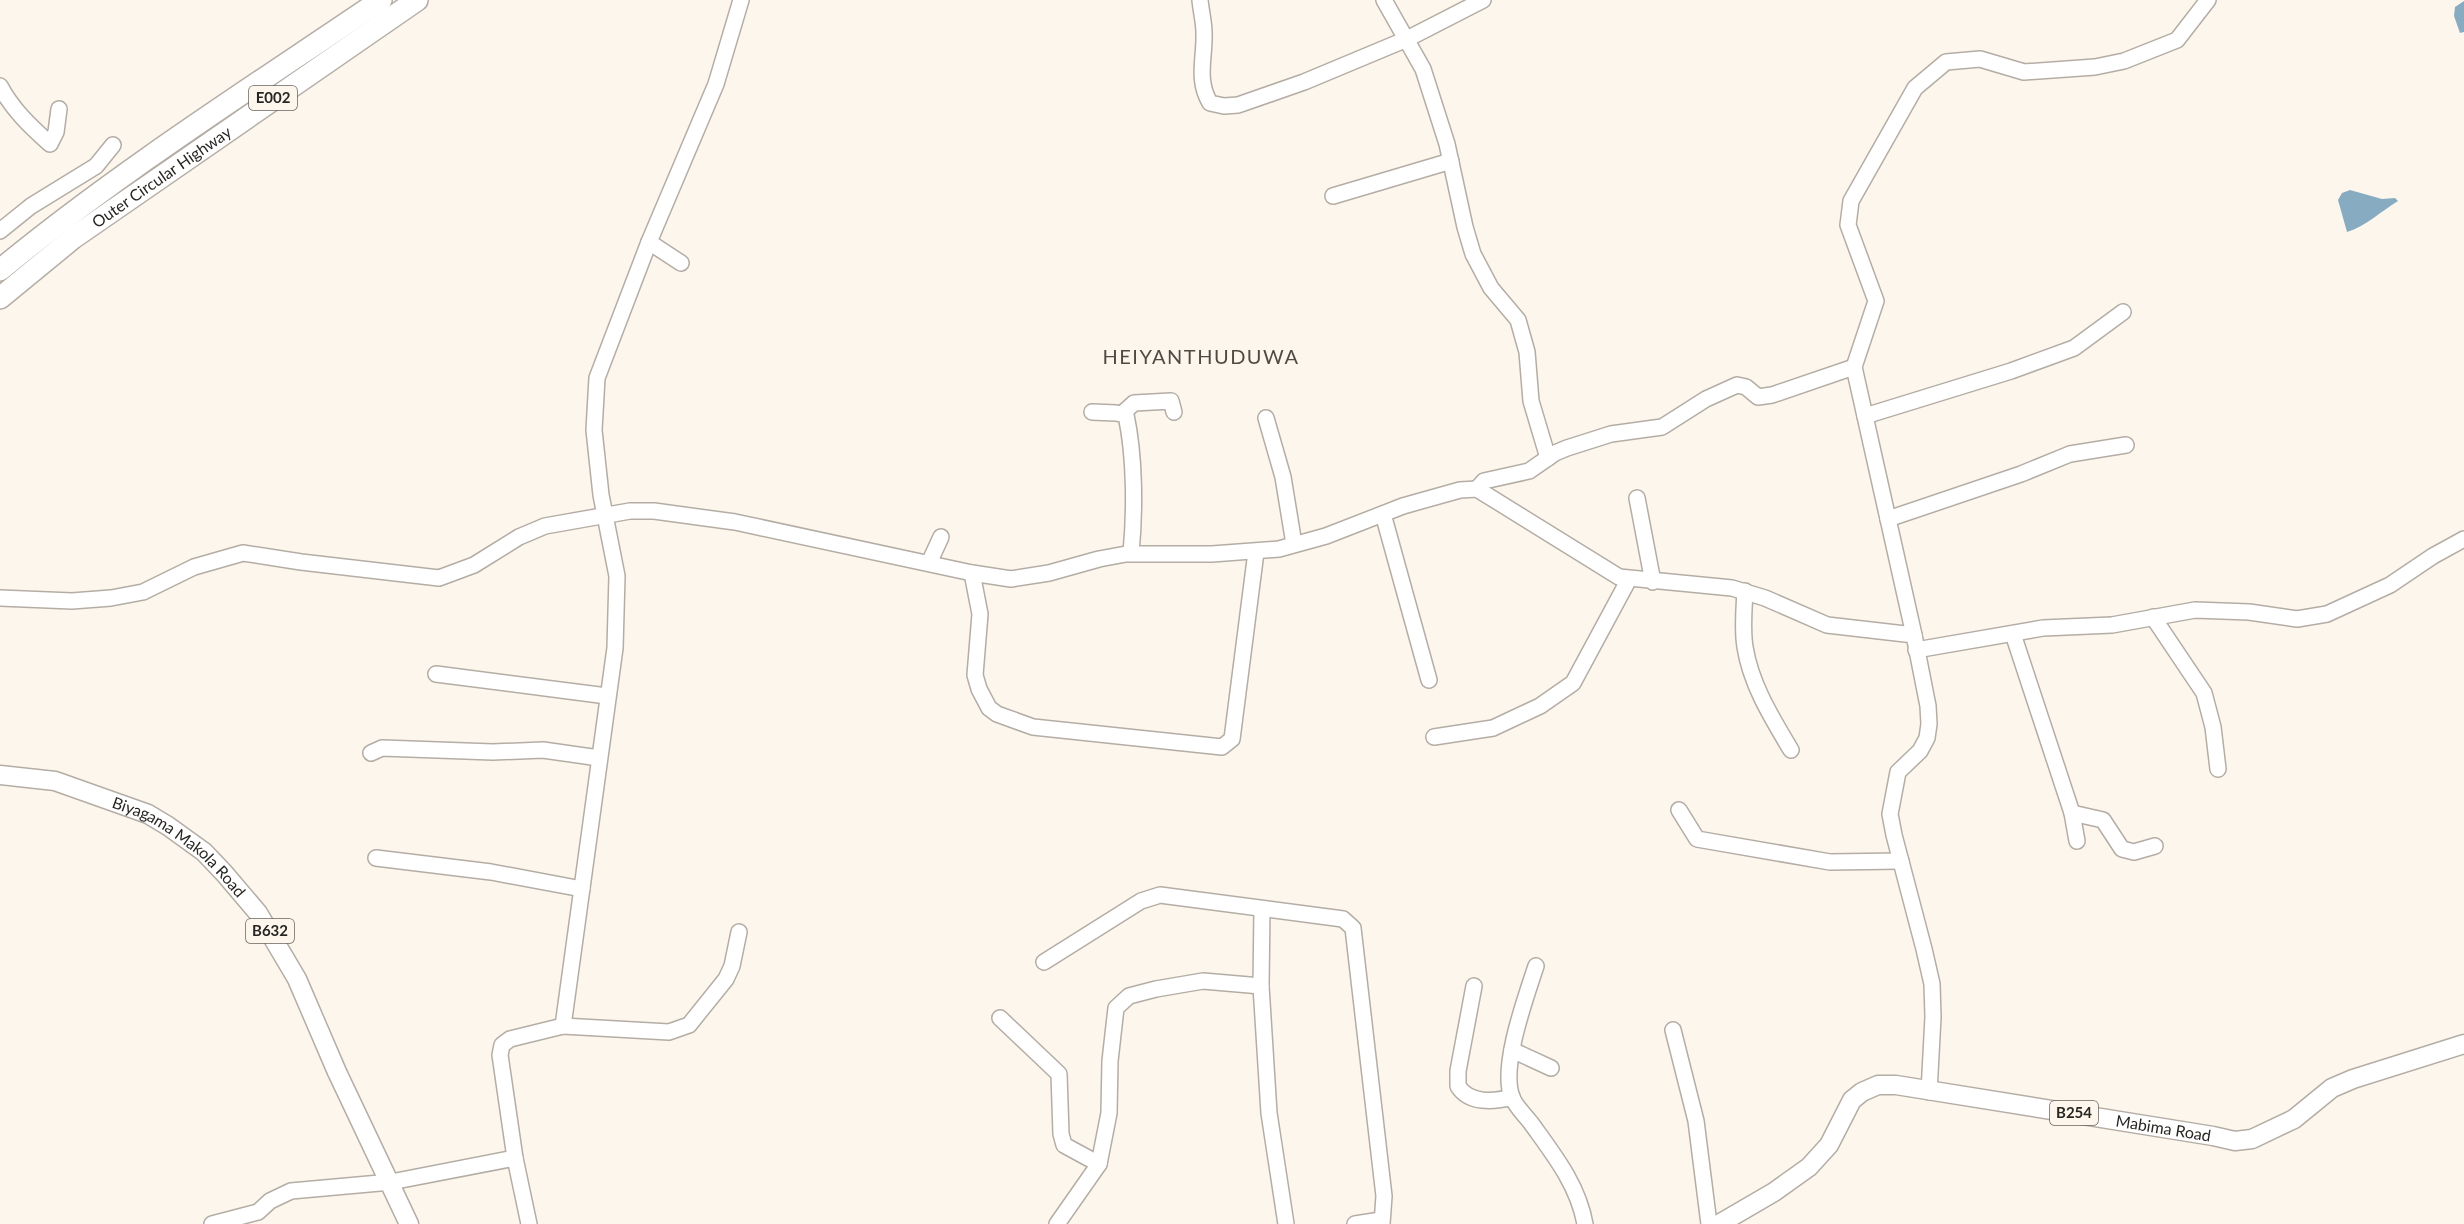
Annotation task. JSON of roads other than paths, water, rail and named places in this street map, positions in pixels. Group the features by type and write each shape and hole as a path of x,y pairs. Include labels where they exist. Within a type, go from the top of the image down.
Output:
{"highway":[{"name":"Outer Circular Highway","path":"0,270 51,228 118,180 381,0"},
{"name":"Outer Circular Highway","path":"0,298 73,238 417,0"}],"main road":[{"name":"Biyagama Makola Road","path":"0,775 55,781 148,814 204,852 224,873 258,913 292,970 337,1072 409,1224"},
{"name":"Mabima Road","path":"1719,1224 1774,1192 1809,1167 1829,1145 1852,1100 1862,1092 1878,1085 1896,1085 1929,1092 2016,1103 2235,1141 2252,1139 2270,1132 2294,1119 2332,1088 2352,1079 2464,1044"}],"street":[{"path":"563,1026 615,648 617,576 601,495 594,430 597,378 649,242 716,84 741,0"},
{"path":"1200,0 1204,34 1201,80 1210,103 1224,106 1238,105 1304,82 1407,39 1483,0"},
{"path":"1384,0 1423,69 1452,161 1465,227 1473,254 1491,288 1518,320 1527,352 1531,401 1548,458"},
{"path":"1929,1092 1933,1017 1932,984 1890,814 1898,772 1920,751 1927,738 1928,705 1854,367 1876,301 1848,225 1851,201 1915,88 1947,62 1980,59 2024,72 2095,67 2124,61 2177,40 2208,0"},
{"path":"0,86 24,120 50,144 56,132 59,109"},
{"path":"0,231 31,206 96,166 113,145"},
{"path":"1333,196 1452,161"},
{"path":"649,242 681,263"},
{"path":"1865,416 2000,375 2074,348 2123,312"},
{"path":"0,598 72,601 111,598 143,592 194,567 243,553 438,578 474,565 519,537 545,526 630,512 676,512 1011,579 1029,577 1131,553 1256,552 1326,536 1434,497 1477,489 1484,481 1529,471 1568,448 1611,434 1662,427 1706,399 1737,386 1742,385 1758,397 1762,397 1854,367"},
{"path":"1092,412 1123,413 1134,403 1171,401 1174,412"},
{"path":"1123,413 1127,420 1130,450 1133,509 1131,553"},
{"path":"1266,418 1283,477 1294,544"},
{"path":"1888,519 2021,474 2070,454 2126,446"},
{"path":"1477,489 1609,571 1629,579 1715,586 1745,591 1827,625 1915,643 2013,634 2043,628 2112,625 2195,610 2250,612 2297,619 2327,614 2390,585 2464,538"},
{"path":"1637,498 1653,582"},
{"path":"1383,514 1429,680"},
{"path":"929,563 941,537"},
{"path":"972,573 980,614 975,675 989,708 997,714 1033,728 1222,747 1232,739 1256,552"},
{"path":"1434,737 1493,728 1540,706 1573,683 1629,579"},
{"path":"1745,591 1745,646 1749,664 1764,702 1791,750"},
{"path":"2153,617 2204,693 2214,727 2218,769"},
{"path":"2013,634 2072,813 2077,841"},
{"path":"436,674 607,696"},
{"path":"371,753 382,748 493,752 543,750 599,758"},
{"path":"1679,810 1697,839 1830,862 1901,861"},
{"path":"2072,813 2103,820 2122,849 2134,852 2155,846"},
{"path":"376,858 490,872 582,889"},
{"path":"1044,962 1141,901 1160,895 1343,919 1353,928 1384,1197 1381,1222 1355,1224"},
{"path":"1262,909 1261,986 1269,1113 1286,1224"},
{"path":"529,1224 515,1158 500,1050 510,1039 563,1026 669,1032 689,1025 726,979 732,966 739,932"},
{"path":"1536,966 1512,1050 1509,1078 1512,1097 1564,1169 1581,1203 1586,1224"},
{"path":"1057,1224 1099,1164 1109,1113 1110,1061 1116,1008 1128,996 1203,981 1261,986"},
{"path":"1474,986 1458,1071 1458,1086 1467,1096 1489,1101 1512,1097"},
{"path":"1000,1018 1059,1074 1061,1134 1064,1145 1099,1164"},
{"path":"1673,1030 1696,1121 1709,1224"},
{"path":"1512,1050 1551,1068"},
{"path":"212,1224 258,1212 270,1202 291,1191 391,1182 515,1158"}],"water":[{"path":"2464,1 2464,32 2460,33 2454,16 2455,7"},
{"path":"2350,190 2382,199 2395,198 2398,201 2367,222 2347,232 2338,200 2342,193"}],"district":[{"name":"HEIYANTHUDUWA","path":"1201,357"}]}
